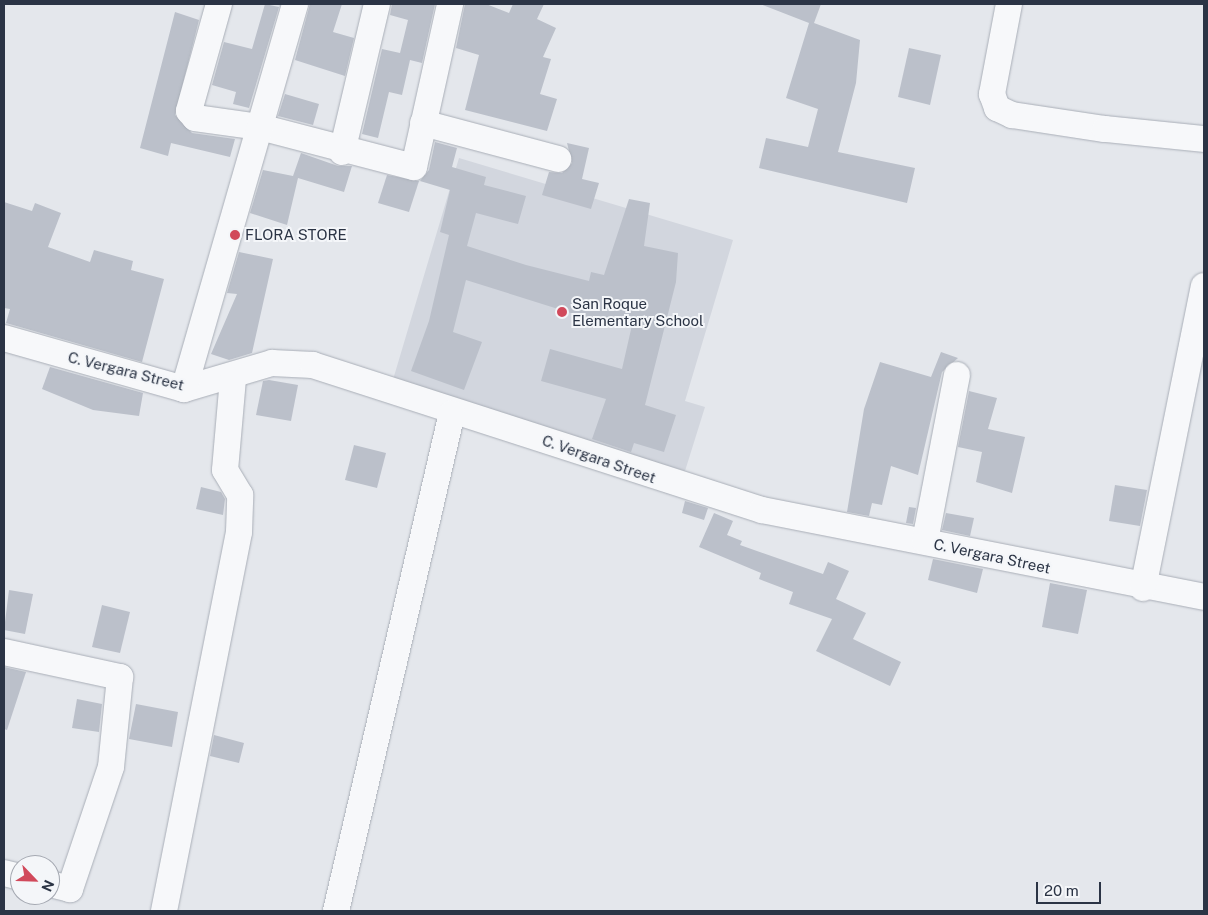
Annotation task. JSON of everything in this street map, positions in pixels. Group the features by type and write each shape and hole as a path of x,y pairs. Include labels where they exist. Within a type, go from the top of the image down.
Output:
{"street":[{"path":"219,4 189,111 195,118 260,127 342,152 414,167 450,4"},
{"path":"184,389 295,4"},
{"path":"342,152 377,4"},
{"path":"1009,4 992,94 997,108 1012,115 1105,129 1204,139"},
{"path":"423,123 558,159"},
{"path":"1143,588 1204,286"},
{"name":"C. Vergara Street","path":"4,338 184,389 233,378 272,363 313,365 452,413 762,510 925,541 1143,588 1204,597"},
{"path":"925,541 957,375"},
{"path":"164,910 240,532 240,494 225,470 233,378"},
{"path":"336,911 452,413"},
{"path":"4,652 120,677 111,767 70,889 60,886"}],"shaded area":[{"name":"San Roque Elementary School","path":"459,158 733,240 685,401 705,407 685,471 392,383"}],"building":[{"path":"265,4 279,7 249,108 233,104 236,92 212,85 224,42 252,49"},
{"path":"310,4 342,4 333,32 354,38 345,76 295,60"},
{"path":"392,4 435,4 422,63 410,60 402,95 389,92 378,138 362,134 382,49 400,53 408,20 390,15"},
{"path":"465,4 486,4 509,13 513,4 544,4 537,19 556,28 543,57 551,59 540,94 557,99 547,131 465,110 479,55 456,48"},
{"path":"760,4 821,4 814,23 860,40 856,83 838,152 915,168 907,203 759,168 766,138 808,147 818,109 786,98 809,23"},
{"path":"175,12 199,20 175,115 192,133 235,139 230,157 171,143 168,156 140,148"},
{"path":"909,48 941,55 930,105 898,97"},
{"path":"285,94 319,104 313,125 278,116"},
{"path":"435,142 457,148 452,167 486,177 484,185 526,196 518,224 476,213 467,246 526,265 589,281 591,272 604,275 629,199 650,203 644,246 678,253 676,282 645,405 676,415 664,452 634,443 631,452 592,439 606,399 541,381 550,349 622,369 632,325 574,314 466,280 453,332 482,342 464,390 411,371 429,321 449,235 440,232 450,190 420,181 429,170"},
{"path":"567,143 589,148 582,179 599,183 591,209 542,195 549,172 562,173 572,163"},
{"path":"301,153 338,166 352,166 344,192 298,178 287,225 250,213 263,170 293,176"},
{"path":"387,175 419,181 409,212 378,203"},
{"path":"4,202 32,211 35,203 61,213 48,247 90,262 94,250 133,261 131,270 164,279 142,362 6,323 10,309 4,308"},
{"path":"239,252 273,259 252,353 229,360 211,354 237,294 227,293"},
{"path":"941,352 958,358 942,372 918,475 891,466 882,505 872,503 869,516 847,512 864,409 880,362 931,377"},
{"path":"50,367 143,393 139,416 93,410 42,389"},
{"path":"269,380 298,385 291,421 256,415 263,381"},
{"path":"969,391 997,398 988,429 1025,437 1012,493 976,482 982,452 958,447"},
{"path":"354,445 386,453 377,488 345,480"},
{"path":"1115,485 1147,490 1140,526 1109,521"},
{"path":"201,487 221,492 225,499 223,515 196,509"},
{"path":"685,501 708,508 704,520 682,513"},
{"path":"909,507 916,508 913,524 906,523"},
{"path":"714,513 733,521 727,535 742,541 740,545 823,574 828,562 849,571 836,599 866,613 853,639 901,662 890,686 816,651 832,619 789,604 793,592 759,579 761,573 699,547"},
{"path":"946,513 974,518 970,536 942,530"},
{"path":"933,559 983,569 977,593 928,580"},
{"path":"1050,583 1087,590 1078,634 1042,627"},
{"path":"9,590 33,594 25,634 4,630"},
{"path":"102,605 130,612 120,653 92,647"},
{"path":"4,667 26,672 7,730 4,729"},
{"path":"77,699 102,704 99,732 72,728"},
{"path":"136,704 178,712 172,747 129,739"},
{"path":"214,735 244,743 239,763 210,756"}],"place":[{"name":"FLORA STORE","path":"235,235"},
{"name":"San Roque Elementary School","path":"562,312"}]}
